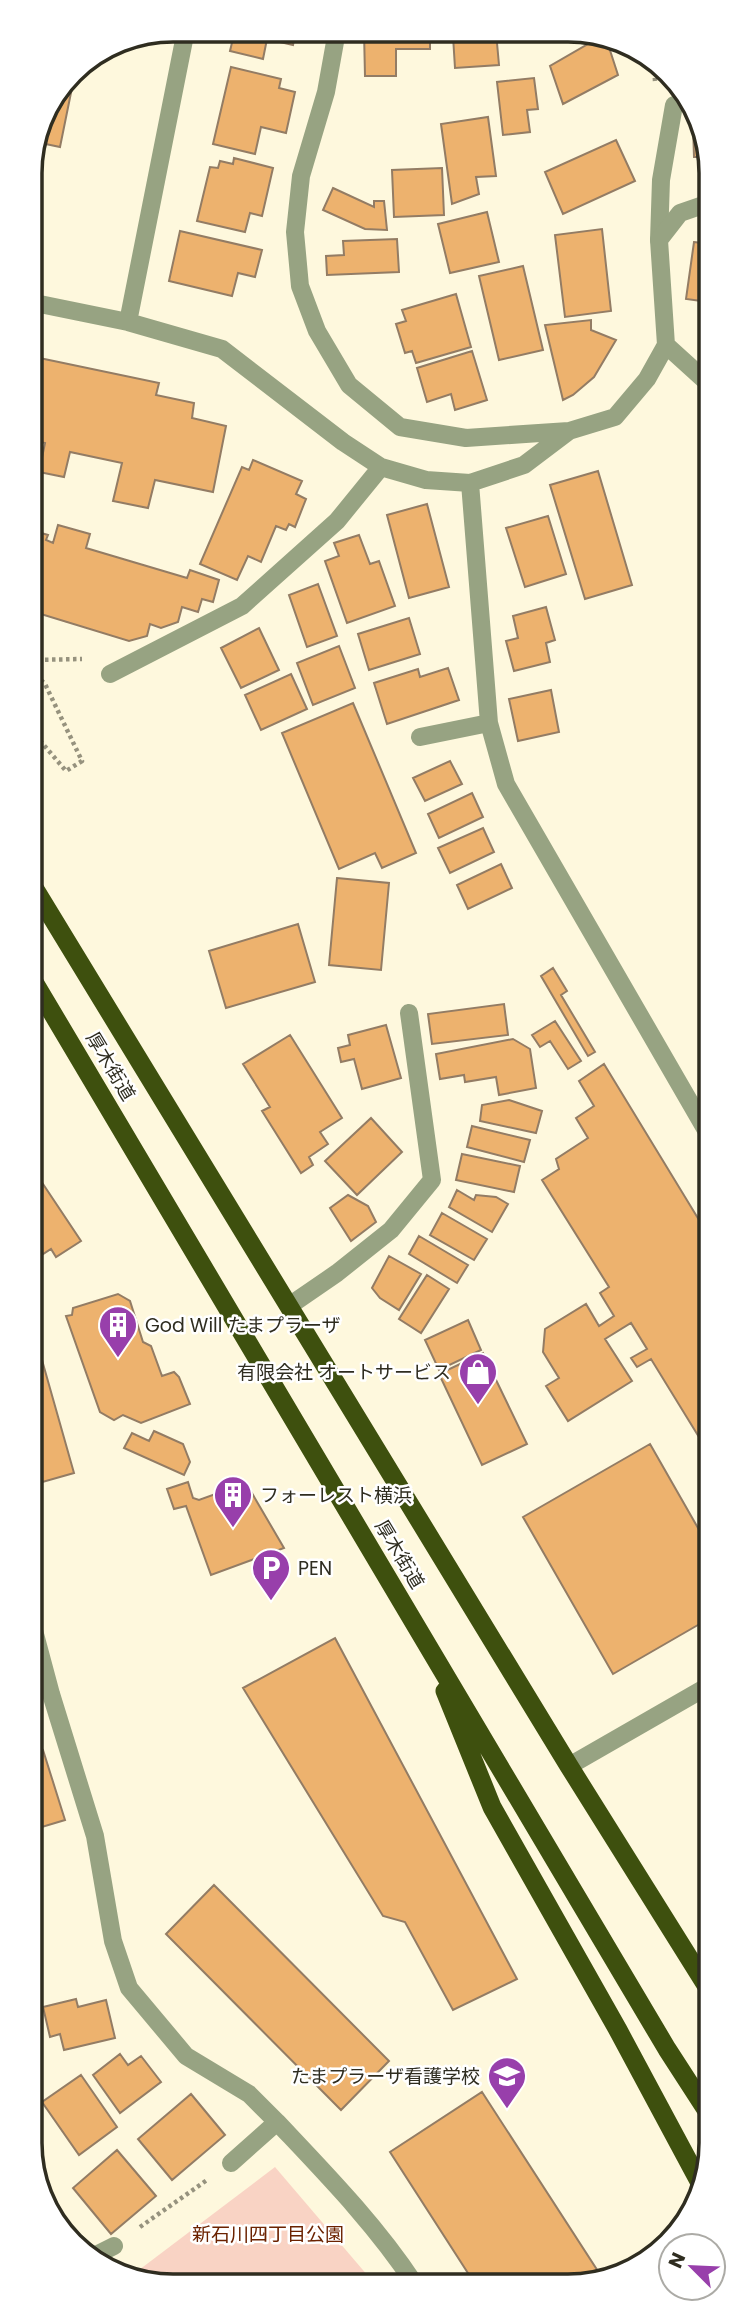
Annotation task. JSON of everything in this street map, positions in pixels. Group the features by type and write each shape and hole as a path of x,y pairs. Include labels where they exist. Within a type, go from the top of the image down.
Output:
{"highway":[{"name":"厚木街道","path":"42,901 569,1766 699,1974"},
{"name":"厚木街道","path":"42,996 667,2049 699,2098"},
{"path":"424,1639 492,1807 695,2173"}],"street":[{"path":"128,322 184,42"},
{"path":"335,42 326,92 301,176 295,232 300,286 317,331 349,385 400,428 466,438 569,431 615,416 647,379 666,345 659,240 661,180 674,105"},
{"path":"659,240 680,214 699,207"},
{"path":"42,304 128,322 222,349 343,442 381,467 426,480 470,483 524,466 569,431"},
{"path":"666,345 699,375"},
{"path":"110,674 242,606 337,522 381,467"},
{"path":"470,483 489,723 506,784 699,1118"},
{"path":"420,737 489,723"},
{"path":"289,1306 337,1273 391,1230 432,1180 410,1013"},
{"path":"42,1660 95,1836 113,1941 129,1988 186,2056 249,2094 277,2122 382,2238 407,2274"},
{"path":"569,1766 699,1691"},
{"path":"231,2163 277,2122"},
{"path":"102,2252 114,2246"}],"path":[{"path":"42,660 94,658 110,674"},
{"path":"42,681 82,761 66,771 42,743"},
{"path":"114,2246 231,2163"}],"green space":[{"name":"新石川四丁目公園","path":"275,2167 366,2274 173,2274 140,2269"}],"building":[{"path":"232,42 266,42 263,59 230,51"},
{"path":"364,42 430,42 430,49 396,49 396,76 365,76"},
{"path":"453,42 497,42 499,65 455,68"},
{"path":"588,44 610,49 618,75 563,104 550,66"},
{"path":"231,67 281,79 279,88 295,92 286,133 261,127 255,154 213,144"},
{"path":"534,78 538,109 527,110 530,132 503,135 497,82"},
{"path":"71,91 60,147 45,144 46,139 56,115"},
{"path":"488,117 496,176 476,177 479,194 452,204 441,124"},
{"path":"693,137 698,157 694,157"},
{"path":"616,140 635,181 563,214 545,172"},
{"path":"234,158 273,168 262,216 250,213 245,232 197,221 210,167 218,168 220,161 233,164"},
{"path":"442,168 444,215 394,217 392,170"},
{"path":"333,188 374,207 374,201 384,201 387,230 365,229 323,210"},
{"path":"487,212 499,262 450,273 438,224"},
{"path":"602,229 611,311 565,317 555,235"},
{"path":"180,231 262,250 255,277 238,273 232,296 169,281"},
{"path":"397,239 399,272 327,275 326,256 344,255 343,241"},
{"path":"694,242 699,243 699,301 686,299"},
{"path":"523,266 543,350 499,360 479,276"},
{"path":"456,294 471,347 416,363 412,351 405,353 396,324 406,321 402,310"},
{"path":"591,320 591,330 616,340 594,377 563,400 545,325"},
{"path":"472,351 487,400 455,410 451,394 427,402 417,368"},
{"path":"42,359 159,383 156,395 194,403 192,418 226,426 213,492 155,480 148,508 113,501 122,463 70,452 64,477 42,473 45,443 42,442"},
{"path":"253,460 302,481 296,494 306,499 295,527 289,524 286,530 276,526 261,562 248,556 237,580 200,564 242,467 249,470"},
{"path":"598,471 632,585 585,599 550,485"},
{"path":"427,504 449,587 409,598 387,515"},
{"path":"548,516 566,574 525,587 506,528"},
{"path":"58,525 90,534 86,548 187,578 190,570 219,580 213,602 202,599 198,612 182,607 178,622 161,628 150,624 147,636 129,641 42,614 42,533 48,535 46,540 53,543"},
{"path":"359,535 370,564 379,561 395,606 347,623 325,561 339,556 334,543"},
{"path":"318,584 337,636 307,647 289,595"},
{"path":"546,607 555,640 546,643 550,662 514,671 506,641 518,638 513,616"},
{"path":"409,618 420,654 369,670 358,634"},
{"path":"259,628 279,670 241,688 221,648"},
{"path":"339,646 355,688 313,705 297,663"},
{"path":"448,668 459,700 387,724 374,683 418,669 420,677"},
{"path":"291,674 307,709 261,730 245,695"},
{"path":"551,690 559,732 518,741 509,699"},
{"path":"353,703 416,853 382,868 375,853 339,869 282,733"},
{"path":"450,761 462,784 425,801 413,778"},
{"path":"472,793 483,817 439,838 428,814"},
{"path":"483,828 494,852 450,873 438,848"},
{"path":"501,864 512,888 468,909 457,885"},
{"path":"337,878 389,883 381,970 329,965"},
{"path":"298,924 315,982 226,1008 209,951"},
{"path":"553,968 567,991 561,995 595,1052 588,1056 541,976"},
{"path":"504,1004 508,1035 432,1044 428,1014"},
{"path":"555,1021 581,1061 568,1069 550,1041 540,1047 532,1035"},
{"path":"386,1025 401,1078 362,1089 354,1059 341,1062 338,1048 350,1045 348,1035"},
{"path":"290,1035 342,1118 320,1132 328,1144 309,1157 313,1165 301,1173 262,1111 270,1107 243,1064"},
{"path":"513,1039 530,1049 536,1088 499,1095 496,1077 465,1082 464,1075 440,1079 436,1054"},
{"path":"604,1064 699,1220 699,1437 651,1359 637,1367 631,1358 647,1349 631,1323 605,1339 632,1381 568,1421 546,1386 559,1378 543,1352 545,1329 586,1304 599,1326 614,1316 600,1293 609,1287 542,1180 559,1169 556,1159 588,1138 576,1118 594,1106 579,1081"},
{"path":"509,1100 542,1111 536,1133 480,1121 482,1105"},
{"path":"371,1118 402,1152 357,1195 325,1161"},
{"path":"472,1126 530,1140 524,1162 467,1147"},
{"path":"462,1154 520,1166 514,1192 456,1180"},
{"path":"42,1182 81,1241 56,1257 51,1249 42,1255"},
{"path":"457,1190 474,1200 476,1195 496,1197 508,1204 492,1232 449,1207"},
{"path":"348,1195 368,1206 376,1222 351,1241 330,1208"},
{"path":"442,1213 487,1239 474,1260 430,1235"},
{"path":"419,1236 468,1265 457,1283 409,1254"},
{"path":"389,1256 421,1274 399,1310 380,1298 372,1288"},
{"path":"427,1275 449,1289 421,1333 399,1319"},
{"name":"God Will たまプラーザ","path":"118,1294 130,1301 143,1342 151,1346 162,1376 174,1372 179,1377 190,1404 141,1423 123,1415 114,1420 100,1412 66,1316 72,1315 73,1308"},
{"path":"468,1320 481,1350 439,1370 425,1340"},
{"path":"483,1353 527,1444 482,1465 439,1374"},
{"path":"42,1360 74,1473 42,1482"},
{"path":"154,1431 183,1444 190,1462 184,1475 124,1448 132,1433 149,1441"},
{"path":"650,1444 699,1530 699,1624 613,1674 523,1517"},
{"name":"フォーレスト横浜","path":"188,1482 193,1498 199,1500 246,1483 284,1548 211,1575 186,1506 174,1509 167,1489"},
{"path":"335,1638 517,1979 453,2010 405,1922 383,1916 243,1688"},
{"path":"42,1750 65,1820 42,1827"},
{"path":"214,1885 389,2061 341,2110 166,1934"},
{"path":"76,1999 78,2007 106,2000 115,2038 64,2050 60,2034 50,2037 43,2007"},
{"path":"120,2054 128,2065 141,2056 161,2082 120,2113 93,2075"},
{"path":"81,2075 117,2127 79,2155 42,2102"},
{"path":"482,2092 597,2270 568,2274 469,2274 390,2152"},
{"path":"191,2094 225,2135 172,2180 138,2139"},
{"path":"117,2150 156,2196 111,2234 73,2188"}],"place":[{"name":"God Will たまプラーザ","path":"118,1359"},
{"name":"有限会社 オートサービス","path":"478,1406"},
{"name":"フォーレスト横浜","path":"233,1529"},
{"name":"PEN","path":"271,1602"},
{"name":"たまプラーザ看護学校","path":"507,2110"}]}
